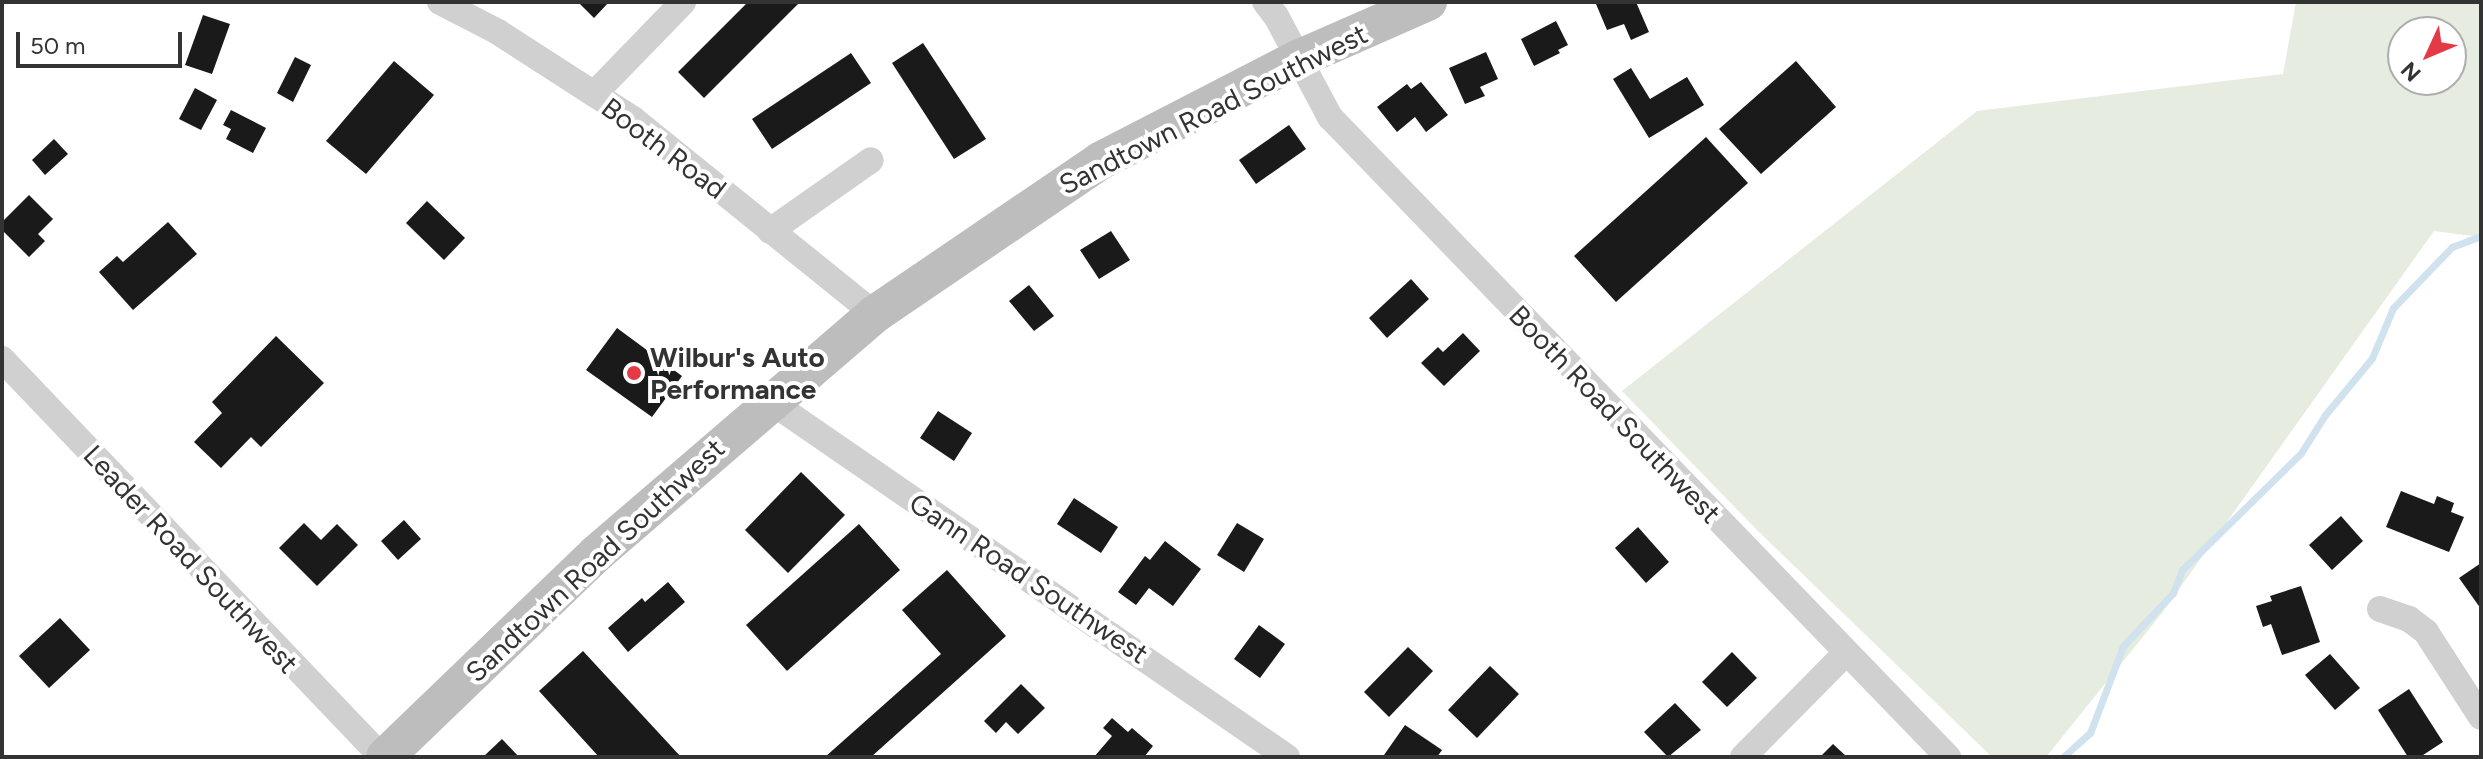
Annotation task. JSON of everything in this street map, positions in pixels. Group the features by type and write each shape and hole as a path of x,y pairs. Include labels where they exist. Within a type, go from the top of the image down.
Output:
{"street":[{"name":"Booth Road","path":"440,2 498,32 633,119 875,314"},
{"path":"594,94 683,2"},
{"name":"Booth Road Southwest","path":"1265,2 1330,117 1948,757"},
{"name":"Sandtown Road Southwest","path":"384,757 596,554 770,401 875,314 1100,161 1298,59 1428,2"},
{"path":"770,231 871,160"},
{"name":"Leader Road Southwest","path":"2,359 384,757"},
{"name":"Gann Road Southwest","path":"770,401 1287,757"},
{"path":"2380,609 2409,619 2426,632 2481,717"},
{"path":"1743,757 1846,653"}],"shaded area":[{"path":"2296,2 2481,2 2481,237 2434,231 2162,613 2046,757 1992,757 1759,532 1622,391 1977,111 2283,74"}],"building":[{"path":"578,2 609,2 594,18"},
{"path":"748,2 800,2 704,98 678,72"},
{"path":"1636,2 1649,32 1631,40 1624,24 1607,30 1596,4"},
{"path":"203,15 230,24 212,74 185,65"},
{"path":"1556,21 1568,45 1558,50 1560,53 1534,66 1521,39"},
{"path":"923,43 986,139 954,159 892,63"},
{"path":"1486,52 1498,79 1480,87 1485,96 1465,104 1449,68"},
{"path":"851,53 871,83 772,149 752,119"},
{"path":"295,57 311,65 293,102 277,93"},
{"path":"394,61 434,95 366,174 326,141"},
{"path":"1796,61 1836,107 1761,174 1719,129"},
{"path":"1631,68 1650,99 1687,77 1704,105 1649,138 1613,79"},
{"path":"1421,82 1448,115 1426,132 1415,117 1397,132 1377,107 1407,84 1411,89"},
{"path":"195,88 217,100 201,130 179,119"},
{"path":"231,110 266,128 253,153 226,139 231,129 223,125"},
{"path":"1289,125 1306,149 1256,184 1239,160"},
{"path":"1706,137 1748,183 1616,302 1574,256"},
{"path":"54,139 68,154 45,175 32,160"},
{"path":"29,195 53,219 38,234 45,241 29,257 2,230 2,222"},
{"path":"427,201 465,238 444,260 406,223"},
{"path":"168,222 197,254 133,310 99,272 117,256 123,262"},
{"path":"1111,231 1130,260 1099,279 1080,250"},
{"path":"1411,279 1429,299 1387,338 1369,318"},
{"path":"1029,285 1054,316 1034,331 1009,301"},
{"name":"Wilbur's Auto Performance","path":"617,328 682,376 652,417 586,370"},
{"path":"1463,333 1480,351 1444,386 1421,363 1438,347 1443,352"},
{"path":"276,336 324,383 261,447 251,437 221,468 194,442 222,413 212,402"},
{"path":"938,411 972,433 954,461 920,438"},
{"path":"801,472 845,515 788,573 745,530"},
{"path":"2401,491 2434,504 2437,496 2454,503 2451,512 2464,517 2449,552 2386,527"},
{"path":"1074,498 1118,527 1101,553 1057,524"},
{"path":"2341,516 2363,541 2332,570 2309,545"},
{"path":"404,520 421,539 398,560 381,541"},
{"path":"304,523 321,540 337,524 358,545 317,586 279,548"},
{"path":"1237,523 1264,539 1244,572 1217,555"},
{"path":"859,524 900,570 787,671 746,625"},
{"path":"1638,527 1669,562 1646,583 1615,548"},
{"path":"1165,541 1201,569 1173,606 1149,588 1136,605 1118,592 1145,556 1150,560"},
{"path":"2481,563 2481,609 2459,578"},
{"path":"947,570 1006,636 871,757 825,757 941,654 902,610"},
{"path":"668,582 685,602 628,652 608,628 642,598 645,602"},
{"path":"2301,586 2320,642 2282,655 2271,624 2263,627 2256,606 2272,601 2270,596"},
{"path":"60,618 90,650 49,688 19,656"},
{"path":"1259,625 1285,644 1260,678 1234,659"},
{"path":"1408,647 1433,671 1389,717 1364,692"},
{"path":"583,651 681,757 599,757 539,691"},
{"path":"1732,652 1757,678 1727,707 1702,682"},
{"path":"2330,654 2360,688 2335,710 2305,675"},
{"path":"1490,666 1519,694 1477,738 1448,710"},
{"path":"1021,684 1045,708 1018,734 1006,722 996,733 984,721"},
{"path":"2409,689 2443,742 2420,757 2408,757 2378,710"},
{"path":"1675,703 1701,730 1668,757 1644,732"},
{"path":"1112,718 1128,732 1132,728 1153,746 1144,757 1094,757 1112,736 1103,728"},
{"path":"1405,725 1442,750 1437,757 1384,755"},
{"path":"502,739 519,757 483,757"},
{"path":"1833,744 1847,757 1820,757"}],"waterway":[{"path":"2063,757 2090,733 2123,646 2173,593 2182,570 2301,453 2325,415 2372,358 2393,308 2452,247 2481,236"}],"place":[{"name":"Wilbur's Auto Performance","path":"634,373"}]}
